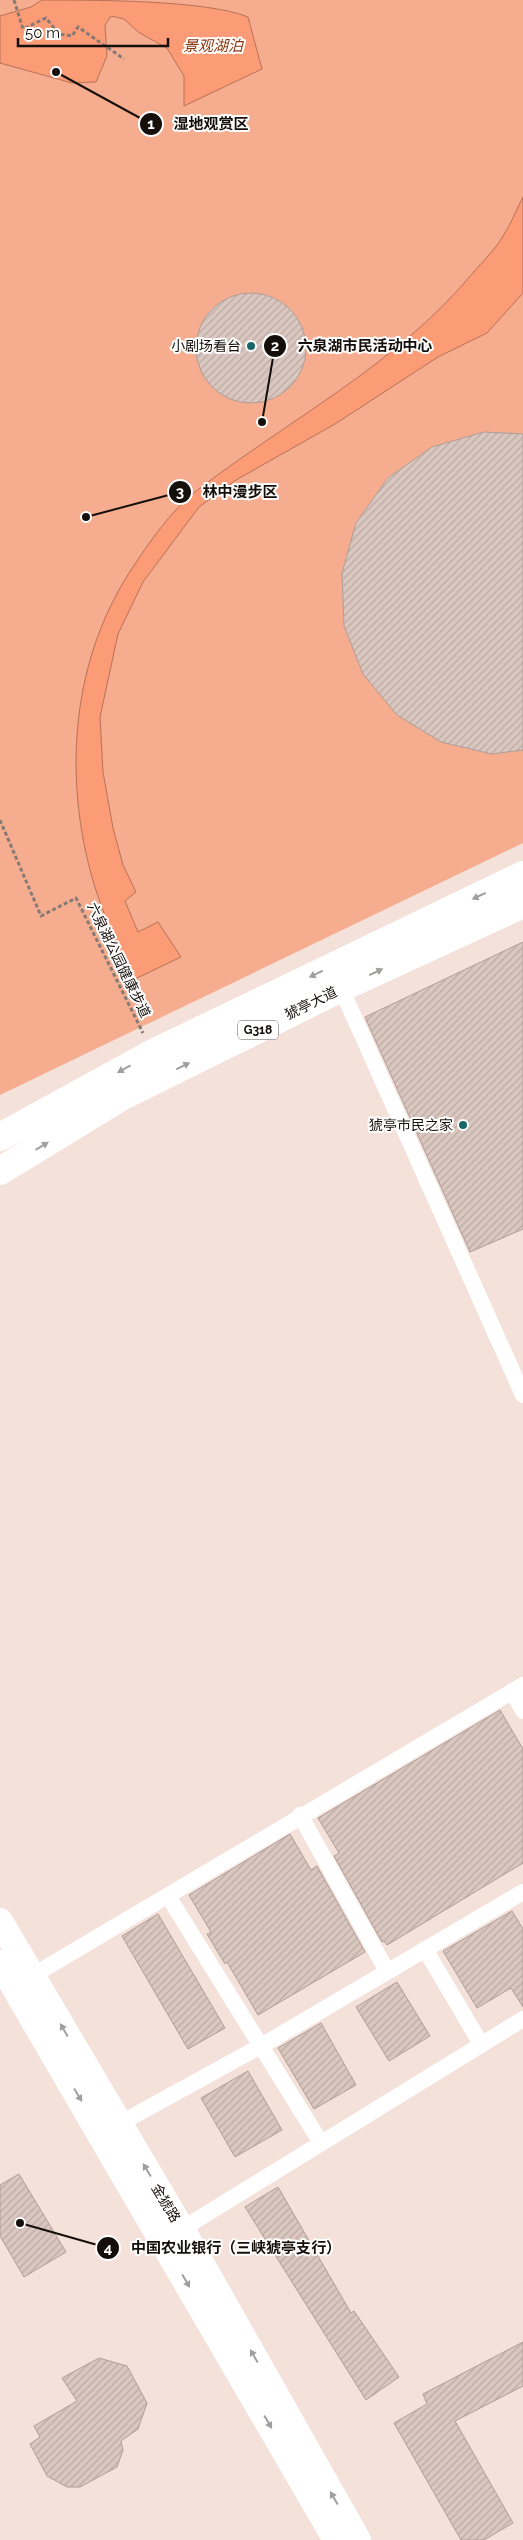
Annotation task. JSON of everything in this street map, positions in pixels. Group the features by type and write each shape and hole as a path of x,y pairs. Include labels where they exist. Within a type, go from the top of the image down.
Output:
{"highway":[{"name":"猇亭大道","path":"0,1137 153,1053 523,875"},
{"name":"猇亭大道","path":"0,1171 121,1097 341,988 523,904"}],"main road":[{"name":"金猇路","path":"0,1921 182,2229 358,2540"},
{"name":"金猇路","path":"0,1962 336,2540"}],"street":[{"path":"341,988 523,1396"},
{"path":"32,1976 517,1688 523,1711"},
{"path":"300,1816 387,1971"},
{"path":"119,2124 261,2046 523,1892"},
{"path":"168,1896 321,2143"},
{"path":"425,1950 481,2044"},
{"path":"182,2229 523,2019"}],"path":[{"path":"14,0 23,29 46,18 59,34 72,36 78,27 124,59"},
{"name":"六泉湖公园健康步道","path":"0,820 41,916 76,898 153,1053"}],"shaded area":[{"path":"0,0 523,0 523,843 0,1095"}],"water":[{"name":"景观湖泊","path":"42,0 149,2 229,11 248,17 262,69 184,106 184,76 167,48 138,32 124,19 111,16 105,25 107,56 96,82 72,83 0,63 0,16 31,7"},
{"path":"523,197 523,293 487,333 438,357 335,424 236,480 199,507 143,582 118,634 100,717 103,772 113,828 123,865 136,892 125,901 138,932 158,922 181,957 133,980 107,920 94,884 84,843 78,802 76,760 78,719 85,678 97,638 114,600 148,545 170,516 187,499 230,466 375,364 442,307 496,246 509,227"}],"building":[{"name":"小剧场看台","path":"251,293 262,294 272,298 290,309 301,327 305,337 305,359 301,369 290,387 272,398 262,402 251,403 240,402 230,398 212,387 201,369 197,359 196,348 197,337 201,327 212,309 230,298 240,294"},
{"path":"484,432 523,434 523,750 492,754 441,742 397,715 363,674 344,626 342,573 356,523 388,478 432,447"},
{"name":"猇亭市民之家","path":"523,942 523,1229 470,1252 365,1017"},
{"path":"500,1710 523,1749 523,1863 387,1945 384,1941 382,1942 334,1856 339,1853 318,1818"},
{"path":"290,1834 311,1870 317,1866 365,1952 258,2015 227,1962 225,1964 207,1934 211,1932 189,1895"},
{"path":"512,1911 523,1929 523,2007 511,1988 477,2008 443,1951"},
{"path":"158,1914 225,2028 188,2049 122,1936"},
{"path":"397,1982 430,2036 389,2061 356,2007"},
{"path":"321,2023 356,2085 314,2109 278,2048"},
{"path":"248,2071 282,2130 235,2157 201,2098"},
{"path":"19,2174 66,2252 24,2277 0,2236 0,2185"},
{"path":"278,2187 351,2313 354,2311 399,2377 366,2400 245,2207"},
{"path":"523,2342 523,2386 455,2421 513,2523 484,2540 461,2540 394,2423 427,2404 423,2394"},
{"path":"99,2358 127,2366 147,2403 138,2429 121,2441 123,2450 117,2467 80,2487 67,2487 47,2476 30,2444 40,2437 34,2426 77,2401 62,2378"}],"place":[{"name":"湿地观赏区","path":"56,72"},
{"name":"小剧场看台","path":"251,346"},
{"name":"六泉湖市民活动中心","path":"262,422"},
{"name":"林中漫步区","path":"86,517"},
{"name":"猇亭市民之家","path":"463,1125"},
{"name":"中国农业银行（三峡猇亭支行）","path":"20,2223"}]}
